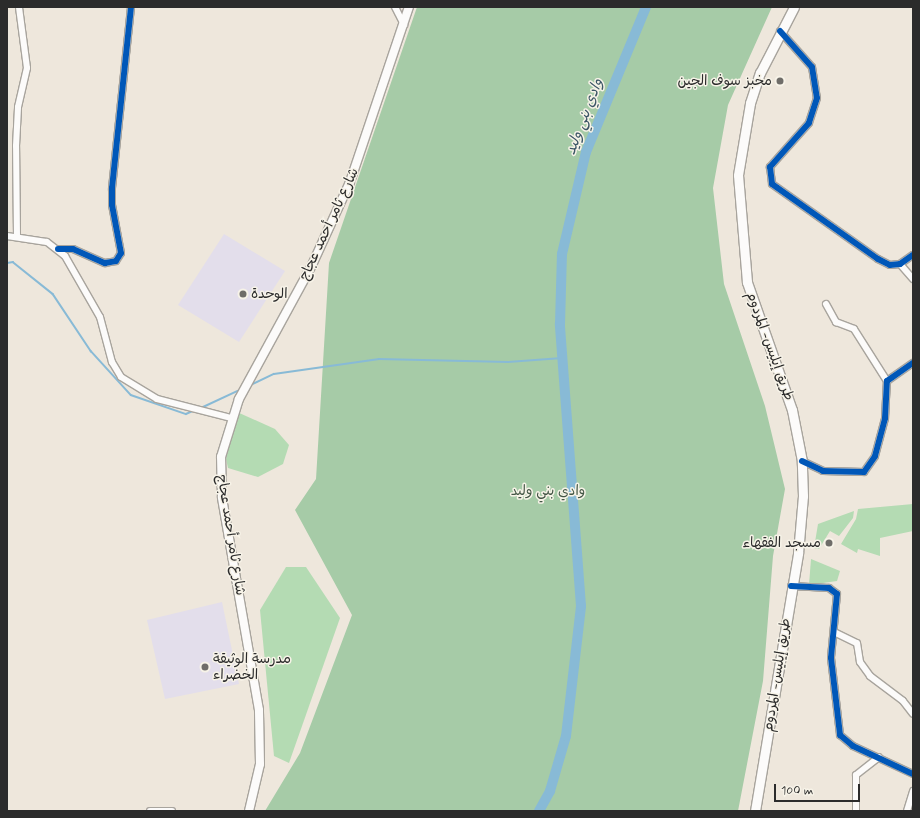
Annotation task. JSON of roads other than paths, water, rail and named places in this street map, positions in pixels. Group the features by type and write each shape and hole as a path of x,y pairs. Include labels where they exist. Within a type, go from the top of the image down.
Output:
{"highway":[{"name":"طريق إيليس- المردوم","path":"755,811 801,525 802,461 783,378 747,282 738,204 741,148 750,103 780,31 794,7"}],"main road":[{"name":"شارع ثامر أحمد عجاج","path":"249,811 256,792 261,737 221,488 221,457 231,418 334,221 353,175 409,7"}],"street":[{"path":"17,236 16,146 18,107 27,68 19,7"},
{"path":"58,249 73,249 105,263 116,261 121,254 112,205 112,188 131,7"},
{"path":"395,7 404,25"},
{"path":"780,31 812,67 817,98 809,123 770,167 769,179 795,202 878,259 890,265 900,264 913,255"},
{"path":"7,236 17,236 47,242 58,249 73,266 100,317 112,362 121,377 157,398 231,418"},
{"path":"900,264 913,279"},
{"path":"802,461 839,473 859,473 867,469 875,456 885,418 887,381 854,329 836,322 826,304"},
{"path":"887,381 913,363"},
{"path":"790,586 835,591 838,598 831,658 840,735 853,746 913,774"},
{"path":"834,632 857,643 860,662 870,676 904,701 913,714"},
{"path":"856,811 856,775 878,757"},
{"path":"907,811 913,791"},
{"path":"150,811 172,811"}],"waterway":[{"name":"وادي بني وليد","path":"539,811 550,791 566,736 581,606 560,324 562,254 586,152 646,7"},
{"path":"7,263 13,262 53,294 91,351 131,395 186,414 193,411"},
{"path":"251,385 274,374 379,359 508,362 562,358"},
{"path":"201,408 237,391"}],"place":[{"name":"مخبز سوف الجين","path":"780,81"},
{"name":"الوحدة","path":"243,294"},
{"name":"مسجد الفقهاء","path":"829,543"},
{"name":"مدرسة الوثيقة الخضراء","path":"205,667"}]}
